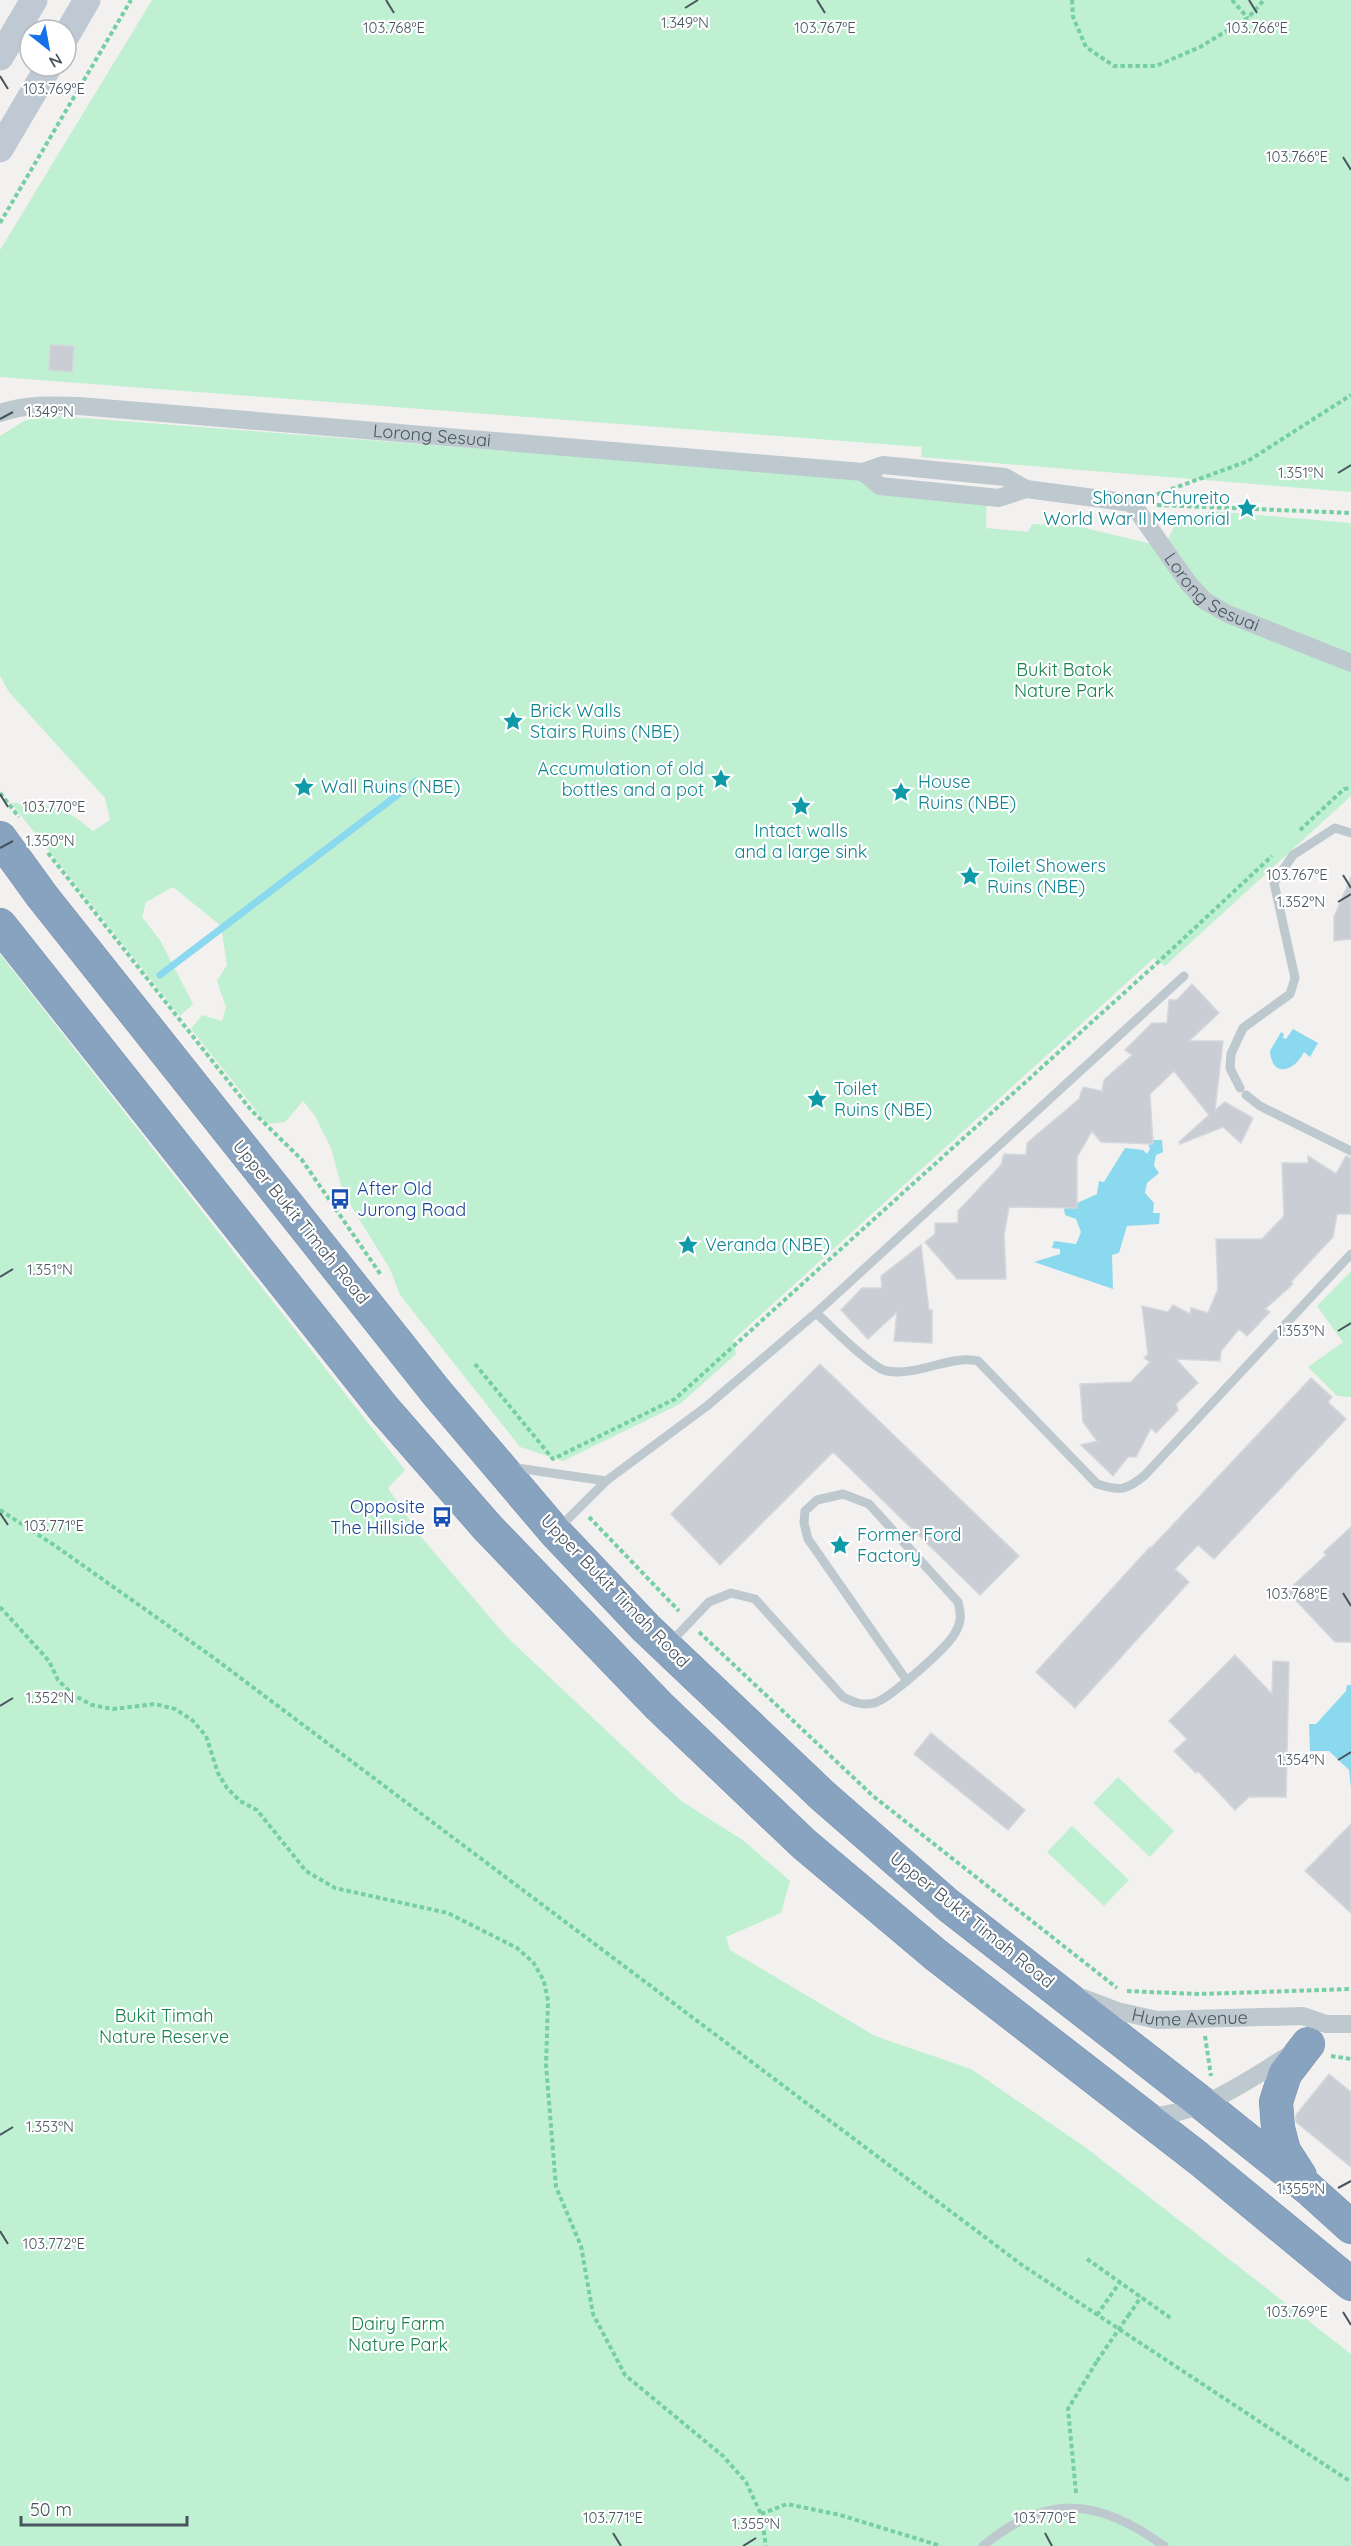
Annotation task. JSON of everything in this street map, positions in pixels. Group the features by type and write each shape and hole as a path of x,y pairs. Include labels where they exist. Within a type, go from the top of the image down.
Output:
{"highway":[{"name":"Upper Bukit Timah Road","path":"11,829 42,896 437,1393 555,1532 656,1637 824,1796 911,1873 948,1905 1203,2104 1350,2226"},
{"path":"0,925 384,1409 487,1527 658,1707 804,1844 936,1955 1144,2116 1351,2284"},
{"path":"192,1166 186,1143 198,1117 210,1107"},
{"path":"656,1637 674,1691 673,1697 658,1707"},
{"path":"911,1873 949,1928 950,1941 936,1955"},
{"path":"1309,2190 1284,2151 1278,2128 1276,2102 1285,2074 1317,2034"},
{"path":"1350,2226 1337,2238 1336,2246 1351,2278"}],"main road":[{"path":"0,57 33,0"},
{"path":"76,18 87,0"},
{"path":"0,149 42,78"}],"street":[{"name":"Lorong Sesuai","path":"0,413 18,407 79,406 863,472 880,486 999,498 1026,489 1132,503 1189,584 1205,601 1228,614 1351,663"},
{"name":"Hume Avenue","path":"1056,1987 1117,2011 1156,2020 1303,2016 1317,2034 1351,2024"},
{"path":"1144,2116 1170,2116 1203,2104 1230,2091 1317,2034"}],"lane":[{"path":"1351,833 1335,828 1293,855 1274,883 1295,978 1290,994 1244,1028 1232,1054 1230,1068 1243,1092 1260,1106 1351,1151"},
{"path":"555,1532 606,1480 707,1407 816,1313 1184,976"},
{"path":"816,1313 869,1361 885,1371 915,1370 955,1362 962,1358 978,1361 1097,1484 1116,1490 1132,1486 1145,1475 1351,1254"},
{"path":"499,1466 606,1480"},
{"path":"656,1637 689,1622 709,1602 730,1593 755,1599 843,1697 856,1704 875,1703 892,1695 907,1681 955,1635 962,1617 958,1602 869,1504 843,1494 817,1500 806,1511 804,1523 808,1539 907,1681"},
{"path":"982,2546 998,2533 1036,2515 1077,2507 1101,2511 1138,2528 1164,2546"}],"path":[{"path":"0,223 131,0"},
{"path":"1072,0 1073,17 1086,47 1113,66 1156,66 1200,47 1248,18 1264,0"},
{"path":"1232,0 1248,18"},
{"path":"1132,503 1248,461 1351,395"},
{"path":"1132,503 1351,513"},
{"path":"1292,837 1344,789 1351,788"},
{"path":"0,793 11,829"},
{"path":"44,848 251,1110 302,1160 386,1282"},
{"path":"475,1364 553,1459 675,1399 1129,989 1275,853"},
{"path":"580,1508 689,1622 873,1796 1120,1991 1198,1994 1351,1989"},
{"path":"0,1510 54,1545 214,1658 1022,2265 1351,2482"},
{"path":"0,1607 49,1661 58,1680 74,1695 92,1705 113,1709 155,1704 175,1709 192,1720 206,1736 218,1773 227,1788 240,1801 256,1810 306,1871 335,1888 448,1913 517,1948 532,1962 544,1981 548,2001 546,2065 556,2187 581,2246 593,2314 625,2375 723,2456 746,2482 761,2514 766,2546"},
{"path":"1087,2259 1172,2319"},
{"path":"1097,2315 1120,2282"},
{"path":"1077,2507 1068,2409 1097,2361 1141,2297"},
{"path":"761,2514 787,2504 840,2515 941,2546"}],"green space":[{"path":"152,0 1351,0 1351,492 921,457 922,447 0,377 0,250"},
{"name":"Bukit Batok Nature Park","path":"45,415 987,488 986,528 1028,532 1032,524 1081,527 1164,547 1176,523 1212,511 1351,523 1351,796 1165,966 1154,958 733,1340 736,1354 680,1404 563,1461 520,1447 400,1295 390,1269 343,1193 331,1148 315,1116 303,1101 285,1122 267,1124 191,1029 202,1015 222,1021 226,1007 217,981 227,965 221,926 173,887 146,902 142,917 160,940 193,1004 180,1016 11,803 46,805 64,811 93,831 110,820 105,798 9,692 0,676 0,436 24,421"},
{"path":"0,954 405,1470 388,1488 421,1537 506,1636 680,1800 744,1841 790,1881 781,1913 726,1937 730,1950 875,2036 971,2069 1085,2147 1351,2354 1351,2546 0,2546"},
{"path":"1351,1271 1351,1397 1337,1396 1308,1367 1343,1342 1317,1306"},
{"path":"1118,1777 1174,1831 1150,1857 1093,1803"},
{"path":"1072,1826 1129,1880 1104,1906 1047,1852"}],"water":[{"path":"1293,1029 1318,1043 1310,1057 1304,1052 1295,1064 1279,1069 1272,1060 1270,1051 1281,1032 1284,1034 1283,1038 1286,1039"},
{"path":"1153,1140 1162,1140 1163,1152 1156,1155 1154,1166 1159,1173 1147,1183 1145,1193 1154,1203 1153,1213 1160,1213 1159,1224 1127,1226 1119,1253 1112,1255 1113,1289 1034,1262 1060,1254 1060,1249 1052,1248 1054,1241 1076,1244 1081,1232 1076,1219 1065,1215 1064,1209 1097,1194 1099,1181 1104,1182 1125,1148 1143,1150 1147,1154 1150,1149 1148,1143"},
{"path":"1347,1685 1351,1685 1351,1788 1349,1770 1329,1751 1310,1751 1309,1724 1316,1724 1346,1691"}],"building":[{"path":"50,345 74,346 72,372 49,370"},
{"path":"1351,877 1351,939 1334,941 1334,917"},
{"path":"1192,984 1219,1013 1189,1041 1223,1041 1215,1110 1225,1102 1253,1118 1241,1143 1223,1127 1180,1144 1179,1142 1209,1115 1174,1071 1150,1094 1153,1144 1101,1142 1092,1131 1077,1157 1077,1208 1009,1207 1004,1235 1006,1279 957,1279 925,1242 935,1234 935,1223 958,1223 958,1211 1001,1165 1004,1154 1026,1155 1027,1143 1079,1099 1083,1087 1102,1091 1104,1080 1132,1055 1125,1050 1152,1023 1167,1023 1169,1000 1177,1000"},
{"path":"1308,1156 1336,1174 1346,1156 1351,1158 1351,1214 1337,1214 1333,1237 1291,1282 1293,1284 1265,1309 1270,1312 1247,1336 1239,1329 1221,1351 1220,1361 1176,1359 1198,1383 1176,1404 1178,1410 1156,1433 1151,1428 1136,1457 1128,1457 1113,1476 1081,1445 1097,1441 1083,1422 1080,1384 1131,1382 1150,1362 1144,1358 1148,1354 1142,1306 1168,1312 1173,1305 1190,1314 1191,1308 1208,1313 1218,1289 1216,1239 1262,1239 1284,1216 1282,1163 1308,1163"},
{"path":"921,1245 929,1310 932,1310 932,1343 894,1341 897,1312 868,1339 841,1310 862,1288 882,1288 881,1276"},
{"path":"820,1364 1019,1556 980,1595 833,1452 720,1565 671,1514"},
{"path":"1311,1378 1332,1397 1328,1402 1346,1419 1214,1559 1198,1545 1175,1569 1189,1582 1075,1708 1036,1672 1150,1547"},
{"path":"1351,1527 1351,1642 1335,1642 1287,1591 1326,1555 1324,1552"},
{"path":"1235,1655 1272,1694 1273,1661 1289,1662 1286,1797 1249,1797 1235,1810 1198,1771 1196,1773 1174,1751 1187,1739 1169,1721"},
{"path":"931,1733 1025,1810 1008,1830 914,1754"},
{"path":"1351,1824 1351,1913 1305,1871"},
{"path":"1329,2074 1351,2092 1351,2167 1296,2122 1296,2115"}],"waterway":[{"path":"160,975 416,781"}],"place":[{"name":"Shonan Chureito World War II Memorial","path":"1247,508"},
{"name":"Brick Walls Stairs Ruins (NBE)","path":"513,721"},
{"name":"Accumulation of old bottles and a pot","path":"721,779"},
{"name":"Wall Ruins (NBE)","path":"304,787"},
{"name":"House Ruins (NBE)","path":"901,792"},
{"name":"Intact walls and a large sink","path":"801,806"},
{"name":"Toilet Showers Ruins (NBE)","path":"970,876"},
{"name":"Toilet Ruins (NBE)","path":"817,1099"},
{"name":"After Old Jurong Road","path":"340,1199"},
{"name":"Veranda (NBE)","path":"688,1245"},
{"name":"Opposite The Hillside","path":"442,1517"},
{"name":"Former Ford Factory","path":"840,1545"}],"park label":[{"name":"Bukit Timah Nature Reserve","path":"164,2026"},
{"name":"Dairy Farm Nature Park","path":"398,2334"}]}
